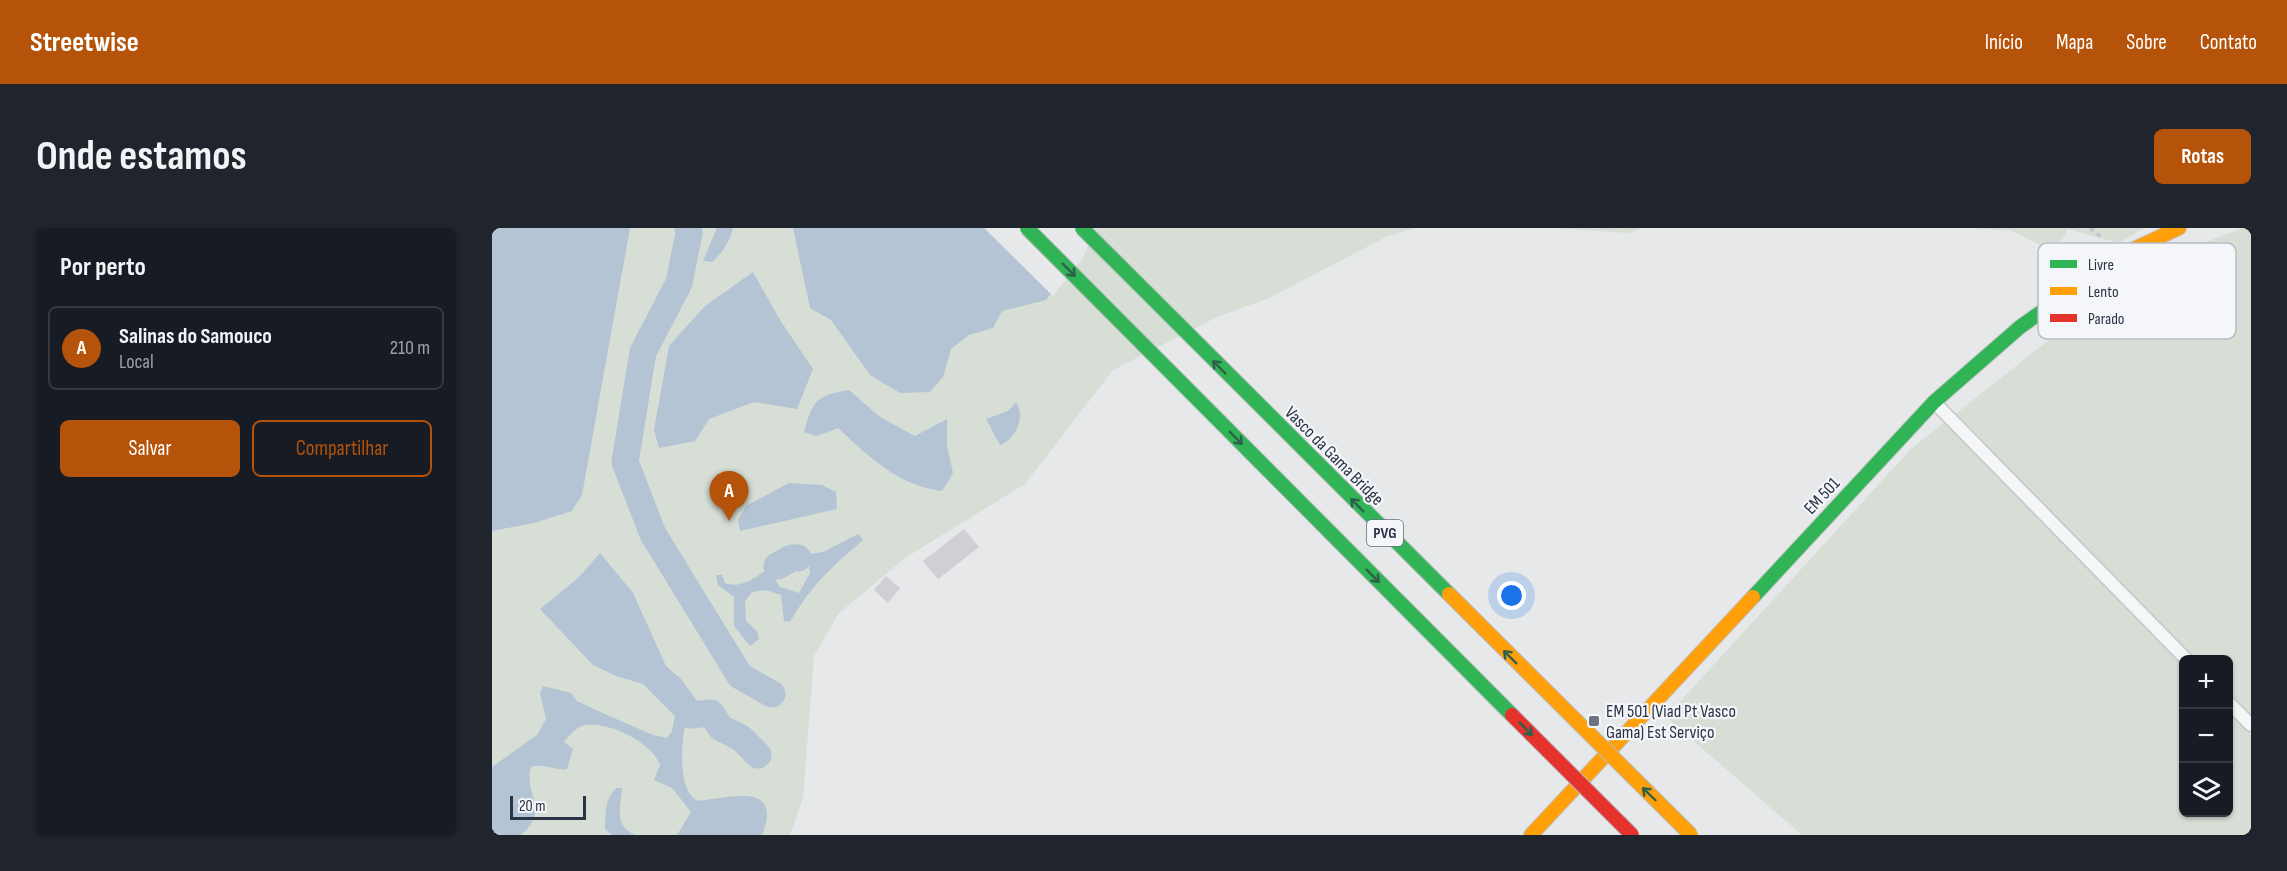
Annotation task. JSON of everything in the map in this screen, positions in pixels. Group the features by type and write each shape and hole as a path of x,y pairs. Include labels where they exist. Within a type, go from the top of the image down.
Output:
{"main road":[{"name":"PVG","path":"1028,228 1632,835"},
{"name":"Vasco da Gama Bridge","path":"1082,228 1691,835"},
{"name":"EM 501","path":"2147,243 2179,228"},
{"name":"EM 501","path":"1531,835 1934,402 2020,327 2038,314"}],"lane":[{"path":"1934,402 2181,655"},
{"path":"2233,706 2251,725"}],"shaded area":[{"path":"492,228 1416,228 1386,237 1269,298 1217,317 1113,370 1025,484 905,558 838,614 814,656 803,798 790,835 492,835"},
{"path":"1555,228 1641,228 1628,233"},
{"path":"1972,228 2144,228 2119,243 2067,229 2059,243 2038,244 2012,231"},
{"path":"2242,228 2251,228 2251,835 1802,835 1666,717 1911,449 2050,339 2236,339 2236,243 2204,243"}],"water":[{"path":"492,228 630,228 582,495 572,511 534,523 492,531"},
{"path":"717,228 733,228 719,255 712,262 703,261"},
{"path":"793,228 1092,228 1081,256 1046,300 1002,311 993,328 969,335 951,349 943,377 930,392 900,393 870,375 831,320 810,308"},
{"path":"753,272 780,320 813,369 797,409 754,402 709,419 695,441 659,448 654,430 669,346 705,306"},
{"path":"849,390 880,417 915,436 947,419 947,446 953,473 942,491 926,488 898,477 873,459 838,428 817,436 804,432 813,406 818,401 823,397"},
{"path":"1016,402 1020,414 1018,427 1011,438 1000,445 986,419 1008,411"},
{"path":"789,483 822,485 836,492 837,509 740,531 738,520 746,506"},
{"path":"858,534 863,540 823,577 806,597 790,622 784,621 781,595 766,590 752,592 745,601 746,621 757,631 759,639 750,646 734,626 734,597 718,585 716,575 722,575 725,583 732,585 745,583 775,564 776,581 780,587 799,593 810,573 808,561 798,560 797,556 823,552"},
{"path":"600,553 633,593 666,666 681,679 697,701 686,724 683,740 682,760 687,789 698,801 738,796 760,800 766,806 767,818 762,835 677,835 691,812 672,788 654,780 660,765 656,757 639,741 615,729 592,725 579,727 564,742 573,749 567,769 531,767 530,786 535,809 530,826 521,835 492,835 492,767 537,735 546,719 540,693 543,686 571,693 577,701 653,735 667,738 672,731 675,716 643,684 616,676 593,665 540,609 578,578"},
{"path":"616,788 622,788 621,821 628,831 635,835 612,835 605,829 608,802"}],"pier":[{"path":"984,228 1095,228 1083,258 1053,296"}],"building":[{"path":"964,529 979,547 938,579 923,561"},
{"path":"886,576 900,588 888,603 874,590"}],"waterway":[{"path":"688,228 679,283 643,352 625,462 653,534 740,676 772,694"},
{"path":"777,566 792,558 798,558"},
{"path":"691,715 711,713 721,728 741,738 758,755"}],"traffic: fast":[{"path":"1027,228 1512,715"},
{"path":"1082,228 1449,594"},
{"path":"1753,597 1934,402 2020,327 2038,314"}],"traffic: slow":[{"path":"2147,243 2179,228"},
{"path":"1449,594 1691,835"},
{"path":"1531,835 1753,597"}],"traffic: jam":[{"path":"1512,715 1632,835"}],"place":[{"name":"Salinas do Samouco","path":"729,521"},
{"name":"EM 501 (Viad Pt Vasco Gama) Est Serviço","path":"1594,721"}]}
